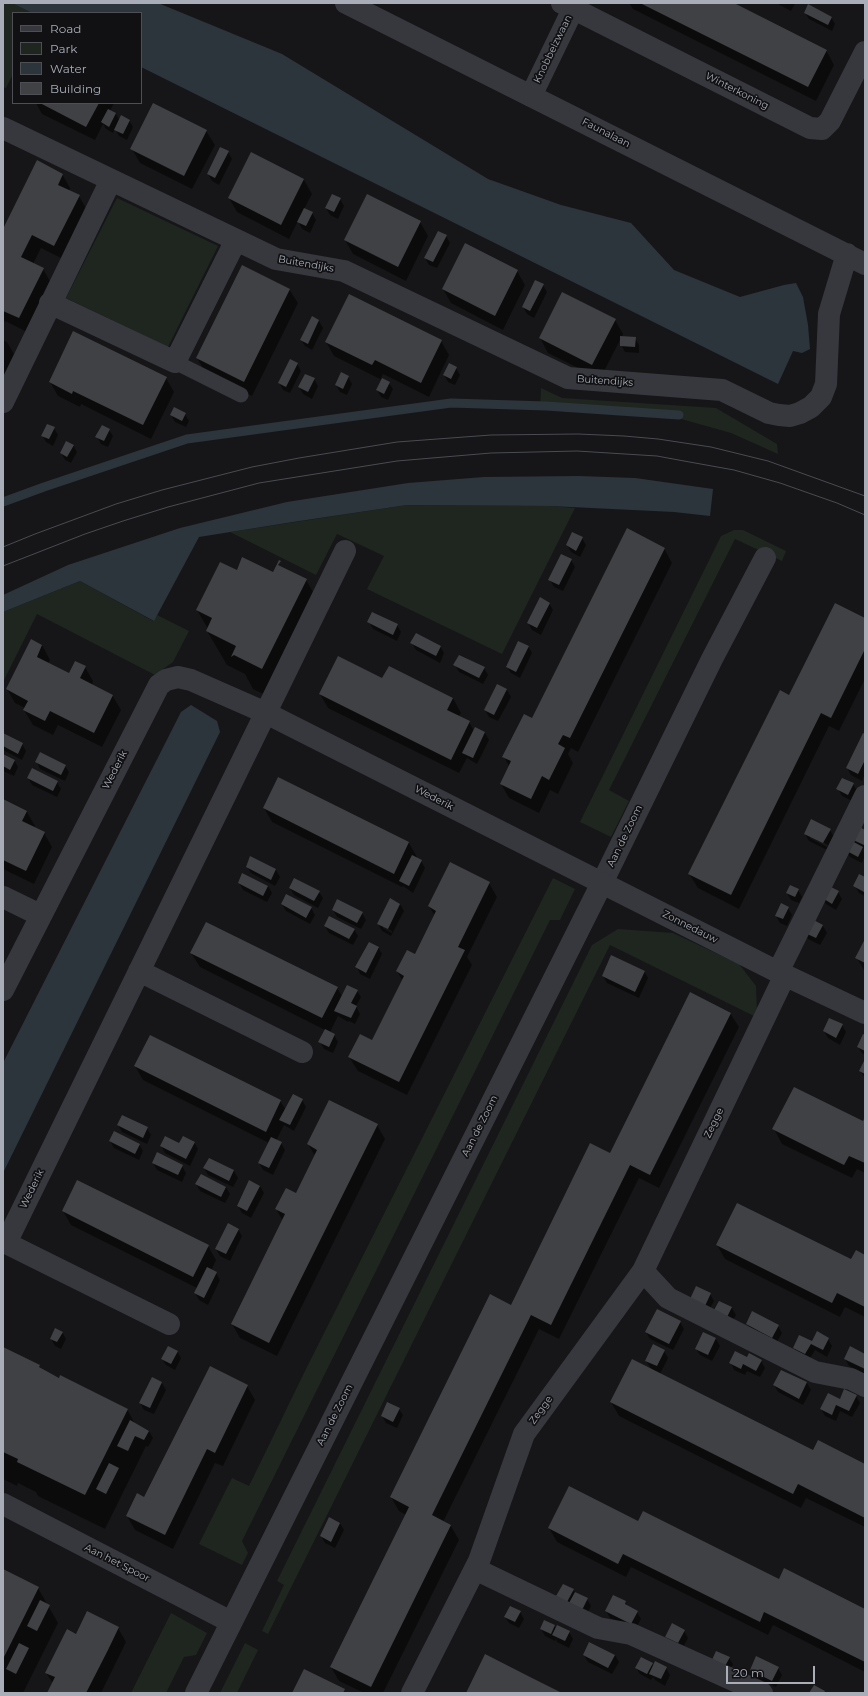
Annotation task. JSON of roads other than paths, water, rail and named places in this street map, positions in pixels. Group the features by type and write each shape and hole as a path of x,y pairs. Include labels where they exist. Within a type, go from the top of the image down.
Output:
{"street":[{"name":"Faunalaan","path":"346,3 856,259"},
{"name":"Knobbelzwaan","path":"530,96 570,5"},
{"name":"Winterkoning","path":"570,5 810,128 822,129 830,121 865,52"},
{"name":"Buitendijks","path":"3,128 276,259 344,271 568,378 722,390 769,413 790,416 800,414 811,407 821,397 826,384 829,314 856,259"},
{"path":"3,402 111,180"},
{"path":"50,303 175,362 236,240"},
{"name":"Wederik","path":"169,1324 6,1243 345,551"},
{"name":"Aan de Zoom","path":"196,1693 602,883 712,659 765,558"},
{"name":"Wederik","path":"3,990 40,915 159,685 166,680 178,677 191,680 266,713 602,883"},
{"path":"781,973 865,796"},
{"name":"Zonnedauw","path":"602,883 781,973 865,1013"},
{"path":"3,897 40,915"},
{"path":"139,972 302,1052"},
{"name":"Zegge","path":"412,1693 475,1569 524,1434 643,1271 781,973"},
{"path":"643,1271 668,1298 815,1372 851,1379 865,1386"},
{"name":"Aan het Spoor","path":"3,1504 231,1622"},
{"path":"475,1569 598,1628 631,1634 762,1693"}],"lane":[{"path":"175,362 241,395"}],"water":[{"path":"12,3 158,3 282,54 488,179 561,205 631,223 674,270 740,297 796,283 803,297 808,325 810,349 802,353 793,351 778,384 142,67 142,12 30,12"},
{"path":"579,476 635,478 713,489 710,516 674,512 550,506 407,505 199,537 154,621 80,581 3,612 3,595 68,565 180,528 287,502 408,483 484,477"},
{"path":"191,705 217,721 220,732 3,1173 3,1063 181,712"}],"waterway":[{"path":"3,502 187,439 451,403 546,406 679,415"}],"tram line":[{"path":"3,547 116,504 162,490 252,467 397,442 491,435 578,434 624,436 658,439 711,447 768,461 865,496"},
{"path":"3,566 123,521 168,507 259,483 397,461 491,453 577,451 657,456 734,470 780,483 837,503 865,515"}]}
